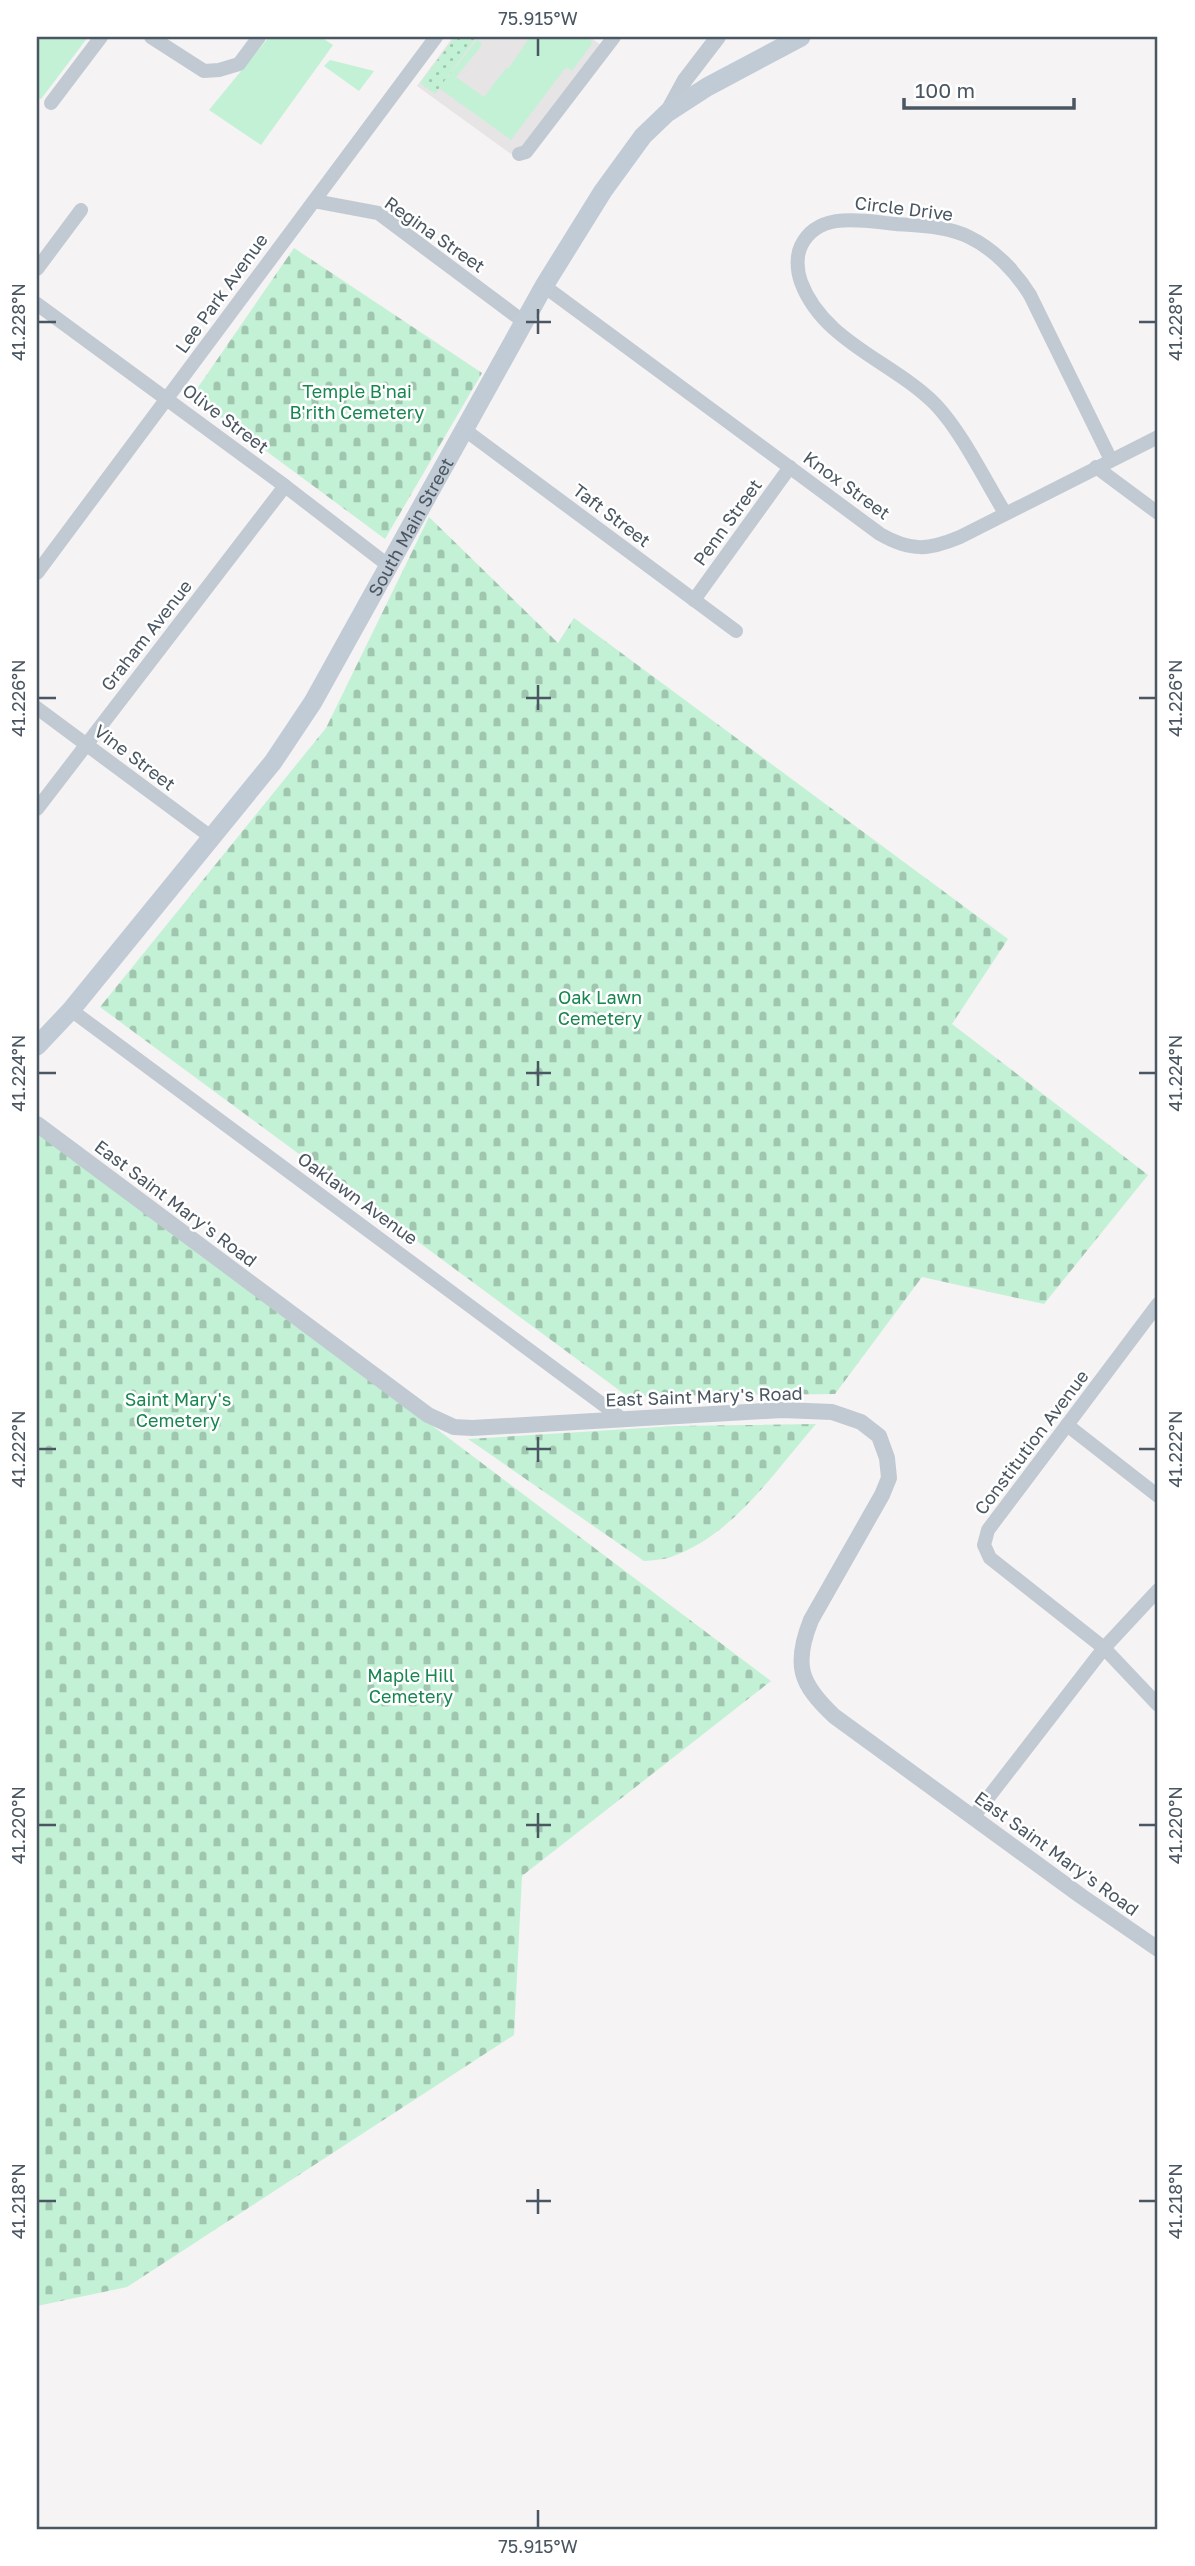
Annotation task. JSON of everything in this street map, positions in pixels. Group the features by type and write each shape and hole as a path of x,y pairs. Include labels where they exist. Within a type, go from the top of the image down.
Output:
{"main road":[{"name":"South Main Street","path":"37,1046 71,1010 273,762 313,702 544,286 603,191 643,136 667,113 707,87 801,37"}],"street":[{"path":"51,103 101,37"},
{"path":"151,37 204,71 239,64 260,37"},
{"name":"Lee Park Avenue","path":"37,573 436,37"},
{"path":"519,154 526,152 614,37"},
{"path":"667,113 685,80 718,37"},
{"name":"Regina Street","path":"314,201 378,213 524,322"},
{"path":"37,269 81,210"},
{"name":"Circle Drive","path":"1005,513 938,407 827,323 812,304 801,282 798,251 805,237 822,224 858,220 947,229 967,236 993,253 1026,289 1111,460"},
{"name":"Knox Street","path":"544,286 880,534 908,547 941,545 1158,437"},
{"name":"Olive Street","path":"37,304 167,398 389,566"},
{"name":"Taft Street","path":"464,430 736,631"},
{"name":"Penn Street","path":"694,600 790,467"},
{"path":"1096,467 1158,513"},
{"name":"Graham Avenue","path":"37,809 285,486"},
{"name":"Vine Street","path":"37,708 211,837"},
{"name":"Oaklawn Avenue","path":"71,1010 621,1418"},
{"name":"East Saint Mary's Road","path":"37,1124 440,1422 472,1428 782,1410 832,1412 861,1422 879,1436 887,1458 888,1478 876,1507 811,1620 803,1647 802,1675 816,1699 834,1716 1158,1949"},
{"name":"Constitution Avenue","path":"1104,1648 990,1558 984,1545 988,1530 1158,1304"},
{"path":"1067,1425 1158,1496"},
{"path":"974,1816 1104,1648 1158,1590"},
{"path":"1104,1648 1158,1705"}],"shaded area":[{"path":"453,37 590,37 601,45 518,159 417,86"}],"green space":[{"path":"37,37 88,37 41,99 37,97"},
{"path":"269,37 321,37 333,45 261,145 209,110"},
{"path":"455,37 476,38 435,94 420,83"},
{"path":"530,37 585,37 593,42 572,71 566,67 511,140 439,88 477,40 482,43 479,49 456,77 484,97"},
{"path":"330,60 374,71 359,91 324,66"},
{"name":"Temple B'nai B'rith Cemetery","path":"294,248 482,373 385,539 192,396"},
{"name":"Oak Lawn Cemetery","path":"429,517 558,643 574,618 1008,939 952,1024 1148,1175 1044,1304 922,1277 835,1394 627,1396 100,1007 326,728"},
{"path":"37,1128 771,1681 522,1876 514,2035 127,2287 37,2306"},
{"path":"816,1424 751,1500 714,1534 671,1557 644,1561 468,1439 676,1426"}],"park label":[{"name":"Saint Mary's Cemetery","path":"178,1409"},
{"name":"Maple Hill Cemetery","path":"411,1685"}]}
